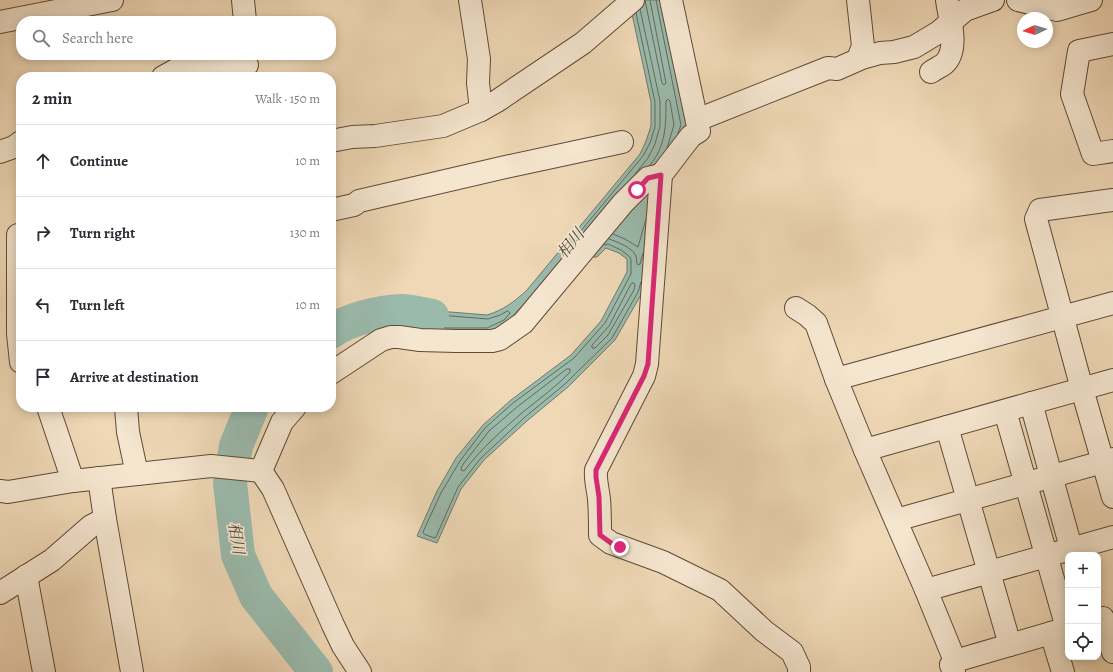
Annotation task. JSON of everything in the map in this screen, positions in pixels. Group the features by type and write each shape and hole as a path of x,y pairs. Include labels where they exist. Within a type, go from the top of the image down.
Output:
{"street":[{"path":"31,16 112,0"},
{"path":"244,0 245,16"},
{"path":"470,0 479,59 478,83 481,110"},
{"path":"671,0 699,131 691,136 661,175 648,364 644,376 596,470 600,510 600,535 611,543 664,562 720,590 764,631 792,652 799,667 799,672"},
{"path":"858,0 863,46 858,59"},
{"path":"930,72 945,63 950,56 952,45 951,22 947,0"},
{"path":"697,120 828,68 837,69 858,59 880,53 894,52 914,47 940,32 965,10 993,0"},
{"path":"1018,0 1057,10 1091,0"},
{"path":"336,140 443,126 481,110 497,101 583,43 625,6"},
{"path":"0,22 16,19"},
{"path":"1113,44 1079,51 1072,94 1093,154 1113,151"},
{"path":"172,72 181,67 247,66"},
{"path":"336,209 354,205 359,201 622,142"},
{"path":"0,152 16,146"},
{"path":"336,370 381,340 391,337 456,341 500,339 522,323 624,202 648,178 661,175"},
{"path":"1107,201 1040,210 1036,219 1082,389 1108,460 1113,497"},
{"path":"13,236 9,297 16,326"},
{"path":"836,379 1113,303"},
{"path":"796,308 808,315 816,323 836,379 865,450 926,590 954,666 1010,645 1062,630"},
{"path":"865,450 1113,380"},
{"path":"1030,403 1072,552 1113,537"},
{"path":"1004,411 1046,555 1062,630 1063,672"},
{"path":"50,412 73,481"},
{"path":"126,412 128,432 137,474"},
{"path":"261,471 282,422 291,412"},
{"path":"947,427 1010,645"},
{"path":"896,520 1108,460"},
{"path":"0,491 8,492 73,481 211,466 261,471"},
{"path":"261,471 273,489 343,646 360,672"},
{"path":"99,478 132,672"},
{"path":"0,593 52,560 91,526 105,519"},
{"path":"926,590 1046,555 1065,553"},
{"path":"26,576 44,672"},
{"path":"1105,617 1113,652"}],"water":[{"path":"629,0 665,0 690,126 670,186 642,293 615,340 568,387 528,420 484,460 461,489 437,543 417,536 437,491 456,458 483,425 511,400 571,355 601,321 627,272 627,259 619,253 606,248 597,257 569,257 506,323 488,332 446,332 386,323 336,333 336,330 401,308 487,315 499,311 509,305 527,290 640,154 651,126 651,102"}],"waterway":[{"name":"相川","path":"336,328 346,323 364,317 384,313 405,311 432,316"},
{"name":"相川","path":"250,412 236,446 230,483 238,555 256,596 316,672"}],"route":[{"path":"620,547 611,543 600,535 599,497 596,470 644,376 648,364 661,175 648,178 637,190"}]}
